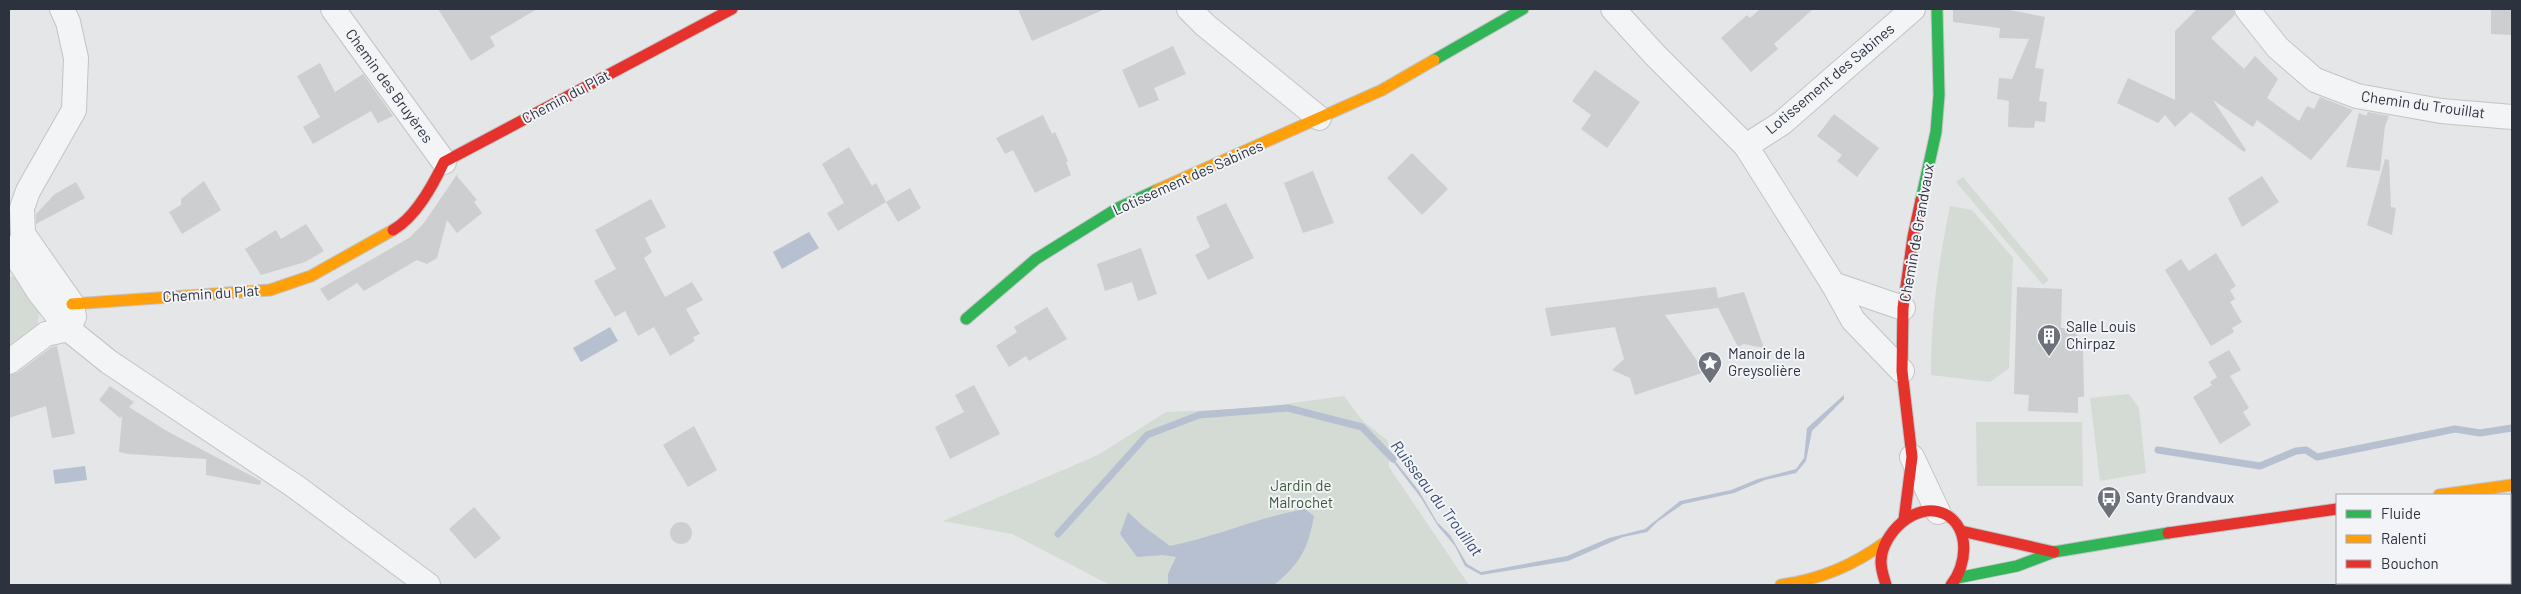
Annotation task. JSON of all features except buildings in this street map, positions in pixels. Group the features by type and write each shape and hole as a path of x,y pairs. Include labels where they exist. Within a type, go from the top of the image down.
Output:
{"street":[{"path":"62,9 68,22 76,58 74,110 28,191 13,239 39,292 68,329 109,362 296,487 428,585"},
{"name":"Chemin des Bruyères","path":"333,9 444,162"},
{"name":"Chemin du Plat","path":"72,304 270,290 311,276 398,227 417,206 434,182 444,162 732,9"},
{"path":"1189,9 1233,49 1319,118"},
{"name":"Lotissement des Sabines","path":"1475,35 1497,9"},
{"name":"Lotissement des Sabines","path":"966,319 1036,259 1118,208 1382,90 1523,9"},
{"path":"1600,9 1642,41"},
{"path":"1613,9 1746,146 1833,284 1852,320 1902,370"},
{"name":"Lotissement des Sabines","path":"1746,146 1782,123 1913,9"},
{"name":"Chemin de Grandvaux","path":"1904,520 1912,457 1902,370 1903,308 1913,237 1936,132 1938,95 1937,9"},
{"name":"Chemin du Trouillat","path":"2247,9 2278,48 2315,80 2356,96 2441,111 2512,117"},
{"path":"13,239 72,304 74,317 68,329"},
{"path":"1833,284 1903,308"},
{"path":"9,362 46,334 68,329"},
{"name":"Chemin de Grandvaux","path":"1912,457 1938,512"},
{"path":"2447,494 2512,485"},
{"path":"1954,582 2017,566 2054,552 2113,540 2336,509"},
{"path":"1886,585 1880,566 1887,541 1893,529 1915,513 1938,512 1951,519 1961,531 1965,554 1954,582"},
{"path":"1961,531 2054,552"},
{"path":"1781,585 1813,581 1842,570 1887,541"},
{"path":"1813,581 1839,584"}],"green space":[{"path":"1963,177 2049,280 2043,285 1956,182"},
{"path":"1950,206 1972,210 2013,258 2009,368 1990,382 1931,375 1932,332 1936,290"},
{"path":"18,276 40,307 37,328 9,348 9,277"},
{"path":"2129,394 2139,408 2146,473 2100,481 2090,398"},
{"name":"Jardin de Malrochet","path":"1344,396 1363,421 1388,441 1389,467 1469,585 1110,585 1012,534 943,521 1098,455 1166,412 1257,408"},
{"path":"1976,422 2082,422 2083,486 1977,486"}],"water":[{"path":"809,232 819,248 782,269 773,252"},
{"path":"610,327 618,341 581,362 573,348"},
{"path":"1844,395 1844,399 1812,431 1806,461 1796,473 1765,480 1734,493 1683,504 1657,522 1647,532 1623,537 1568,561 1481,575 1465,566 1455,546 1438,526 1421,498 1388,455 1388,452 1419,491 1437,522 1450,535 1467,564 1481,572 1567,556 1609,538 1645,529 1680,501 1731,490 1758,479 1796,469 1804,458 1807,428"},
{"path":"85,466 87,480 55,484 53,470"},
{"path":"1305,509 1314,516 1306,547 1296,563 1274,585 1168,585 1168,574 1176,557 1162,555 1137,557 1120,534 1128,512 1170,546"}],"waterway":[{"name":"Ruisseau du Trouillat","path":"1058,534 1147,435 1199,415 1288,408 1362,427 1393,459"},
{"name":"Ruisseau du Trouillat","path":"2158,450 2260,466 2296,451 2306,450 2317,457 2455,429 2480,433 2512,428"}],"traffic: fast":[{"path":"1434,60 1523,9"},
{"path":"1921,200 1936,132 1939,95 1937,9"},
{"path":"966,319 1036,259 1118,208 1157,190"},
{"path":"1957,578 2017,566 2054,552 2168,533"}],"traffic: slow":[{"path":"1157,190 1382,90 1434,60"},
{"path":"72,304 270,290 311,276 393,230"},
{"path":"2446,494 2512,485"},
{"path":"1781,585 1810,579 1837,570 1875,550 1887,541"}],"traffic: jam":[{"path":"393,230 416,209 444,162 732,9"},
{"path":"1904,520 1912,457 1902,371 1903,308 1913,237 1921,200"},
{"path":"2168,533 2336,509"},
{"path":"1886,585 1881,562 1887,541 1902,522 1923,512 1934,511 1945,514 1953,520 1963,538 1963,558 1951,585"},
{"path":"1961,531 2054,552"}],"place":[{"name":"Salle Louis Chirpaz","path":"2049,357"},
{"name":"Manoir de la Greysolière","path":"1710,384"},
{"name":"Santy Grandvaux","path":"2109,519"}]}
